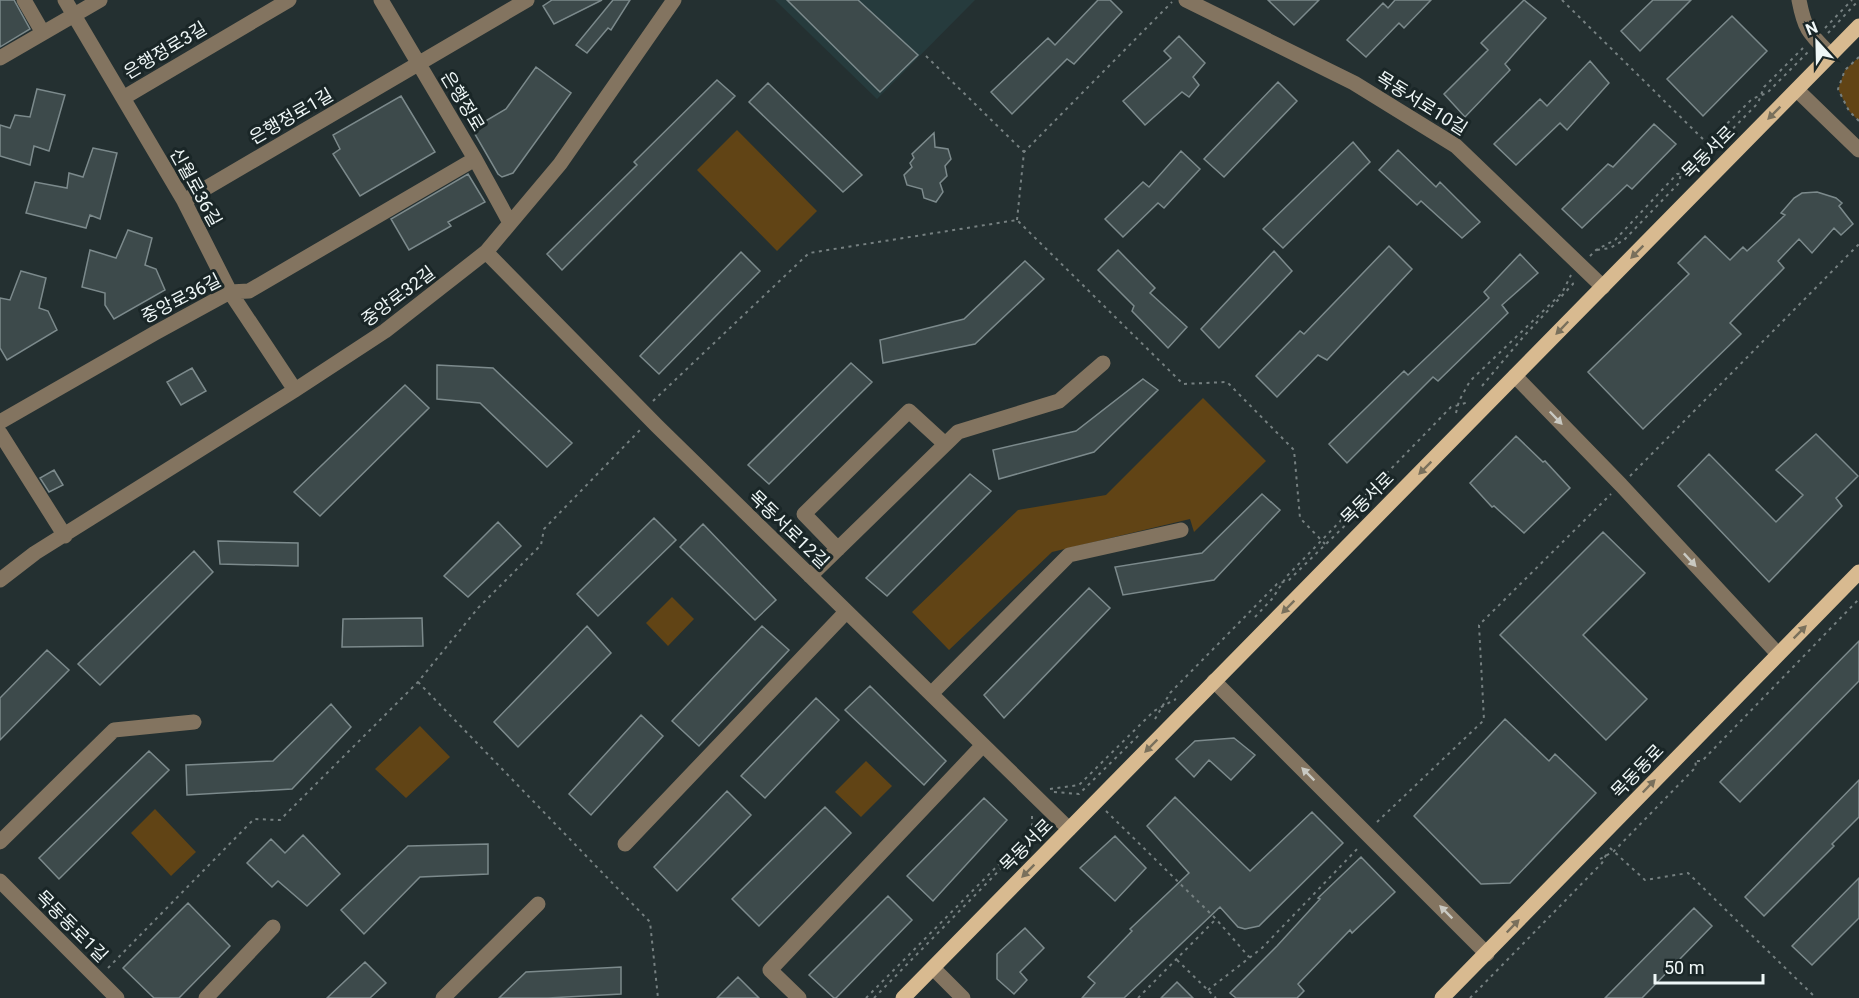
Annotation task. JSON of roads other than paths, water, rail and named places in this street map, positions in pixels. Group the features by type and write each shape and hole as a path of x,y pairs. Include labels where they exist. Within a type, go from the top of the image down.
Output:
{"main road":[{"name":"목동서로","path":"903,998 1859,26"},
{"name":"목동동로","path":"1443,998 1605,843 1778,654 1859,572"}],"street":[{"path":"24,0 43,33"},
{"name":"신월로36길","path":"65,0 184,201 230,291 295,390"},
{"path":"0,58 99,0"},
{"name":"은행정로3길","path":"123,98 289,0"},
{"name":"은행정로","path":"381,0 475,159 510,224"},
{"name":"은행정로1길","path":"184,201 528,0"},
{"name":"중앙로32길","path":"0,580 35,553 385,331 486,252 560,164 674,0"},
{"name":"목동서로10길","path":"1186,0 1354,83 1456,146 1603,287"},
{"path":"1799,0 1803,21 1809,32 1831,55"},
{"path":"1797,90 1859,150"},
{"name":"중앙로36길","path":"0,422 230,291 249,291 475,159"},
{"name":"목동서로12길","path":"486,252 646,415 1069,830"},
{"path":"810,576 958,432 1059,401 1103,363"},
{"path":"1515,376 1621,485 1778,654"},
{"path":"838,549 804,514 812,506 909,411 945,444"},
{"path":"0,433 64,536"},
{"path":"931,694 1069,555 1181,530"},
{"path":"625,844 846,612"},
{"path":"1214,681 1487,954"},
{"path":"0,842 114,730 194,722"},
{"path":"799,998 770,970 983,745"},
{"name":"목동동로1길","path":"0,881 117,998"},
{"path":"443,998 538,904"},
{"path":"206,998 273,927"},
{"path":"933,968 963,998"}]}
